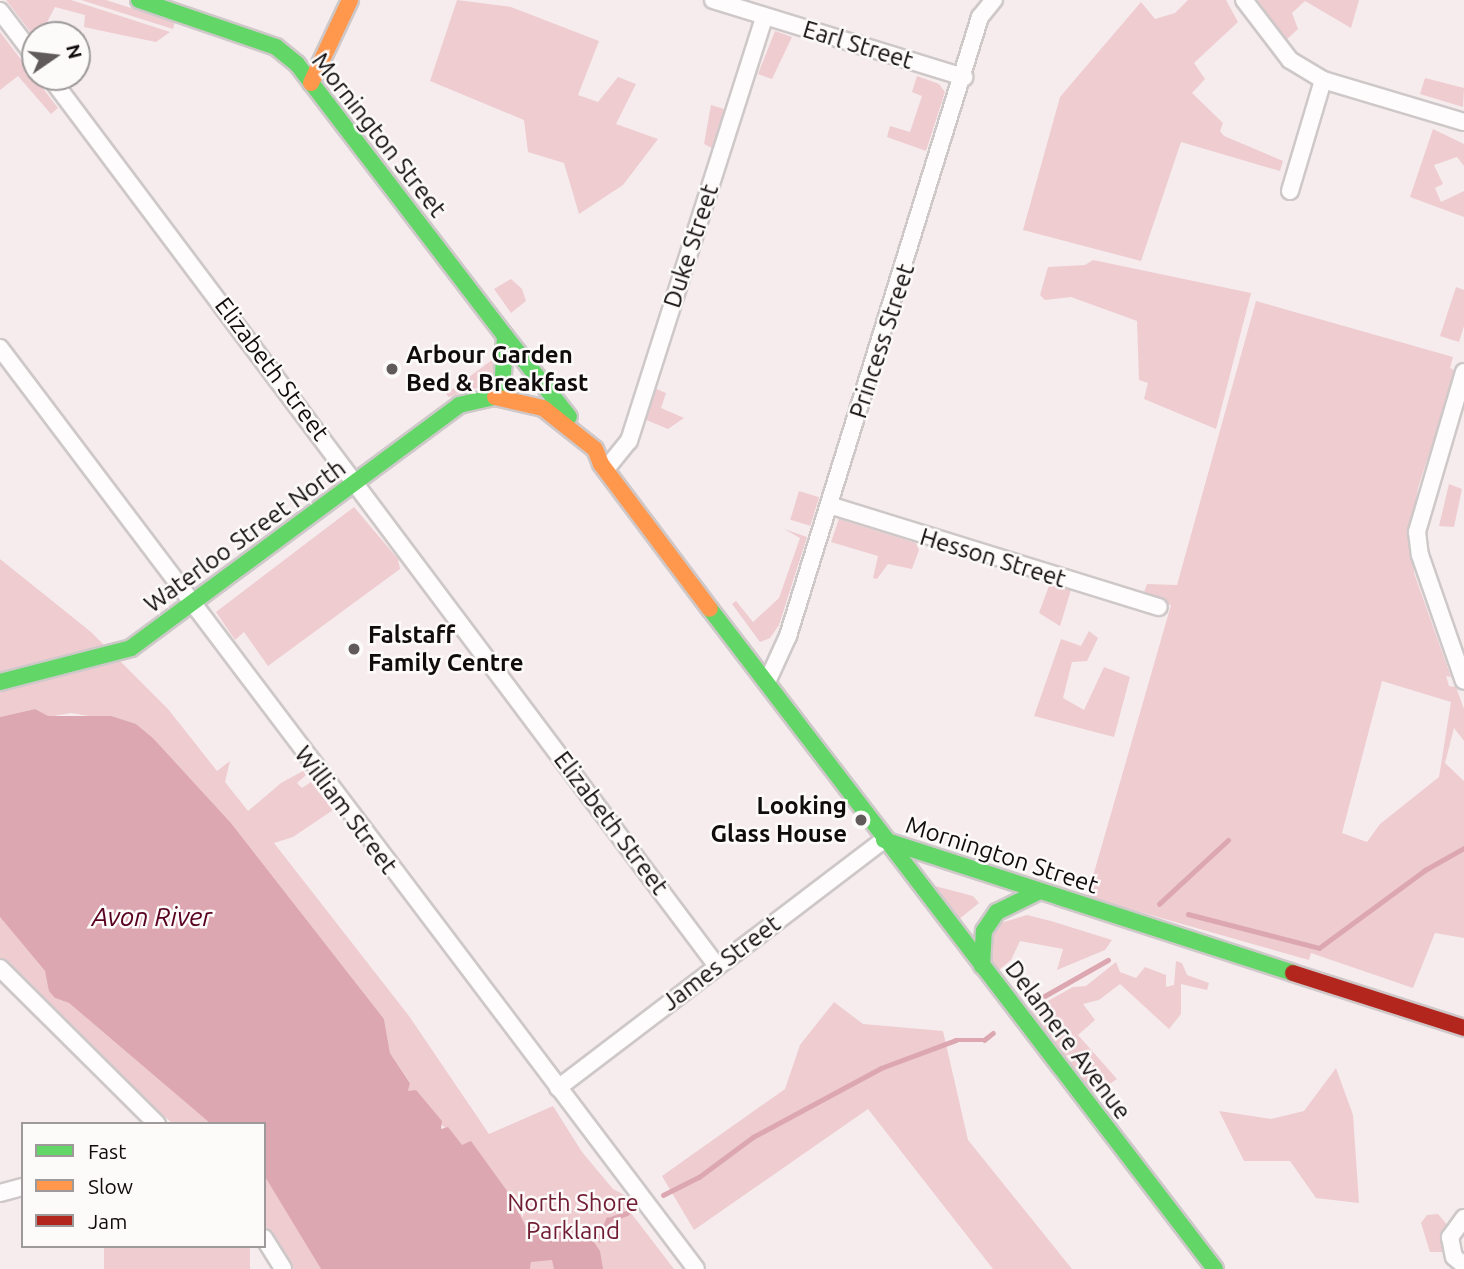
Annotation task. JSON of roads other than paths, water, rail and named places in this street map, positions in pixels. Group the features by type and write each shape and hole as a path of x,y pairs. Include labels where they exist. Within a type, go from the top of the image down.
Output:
{"main road":[{"name":"Mornington Street","path":"139,0 276,47 311,83 584,436 884,840 1464,1028"},
{"path":"311,83 350,0"},
{"path":"502,396 505,336"},
{"name":"Mornington Street","path":"502,396 543,408 584,436"},
{"name":"Waterloo Street North","path":"0,682 117,655 191,604 459,405 502,396"},
{"name":"Delamere Avenue","path":"884,840 1215,1269"},
{"path":"956,932 1013,884"},
{"path":"982,966 984,931 997,912 1038,891"}],"street":[{"name":"Earl Street","path":"713,0 964,77"},
{"name":"Princess Street","path":"767,682 788,636 964,77 980,17 994,0"},
{"path":"1244,0 1290,60 1323,80 1464,122"},
{"path":"0,11 21,39"},
{"name":"Duke Street","path":"606,469 629,441 765,16"},
{"path":"1290,191 1323,80"},
{"name":"Elizabeth Street","path":"61,91 718,965"},
{"name":"William Street","path":"0,348 558,1088 642,1194 696,1269"},
{"path":"1464,372 1457,415 1417,532 1420,555 1464,681"},
{"name":"Hesson Street","path":"829,505 1159,607"},
{"name":"James Street","path":"558,1088 884,840"},
{"path":"0,968 155,1122"},
{"path":"0,1193 21,1188"},
{"path":"1464,1218 1450,1237 1454,1257 1464,1265"},
{"path":"266,1241 284,1269"}],"water":[{"name":"Avon River","path":"35,709 48,716 111,716 136,724 153,738 231,823 384,1019 390,1053 410,1083 408,1091 416,1090 442,1121 441,1129 448,1127 462,1145 471,1141 510,1195 525,1225 591,1238 600,1251 603,1269 554,1269 552,1260 531,1262 530,1269 321,1269 266,1178 266,1122 209,1122 69,1003 55,998 49,991 45,971 0,917 0,717"}],"waterway":[{"path":"1159,904 1228,840"},
{"path":"1188,914 1319,948 1425,870 1464,848"},
{"path":"1034,1002 1108,960"},
{"path":"663,1195 699,1177 753,1137 881,1068 956,1040 984,1040 993,1033"},
{"path":"599,1240 608,1220 627,1213"}],"place":[{"name":"Arbour Garden Bed & Breakfast","path":"392,369"},
{"name":"Falstaff Family Centre","path":"354,649"},
{"name":"Looking Glass House","path":"861,820"}],"park label":[{"name":"North Shore Parkland","path":"573,1217"}]}
